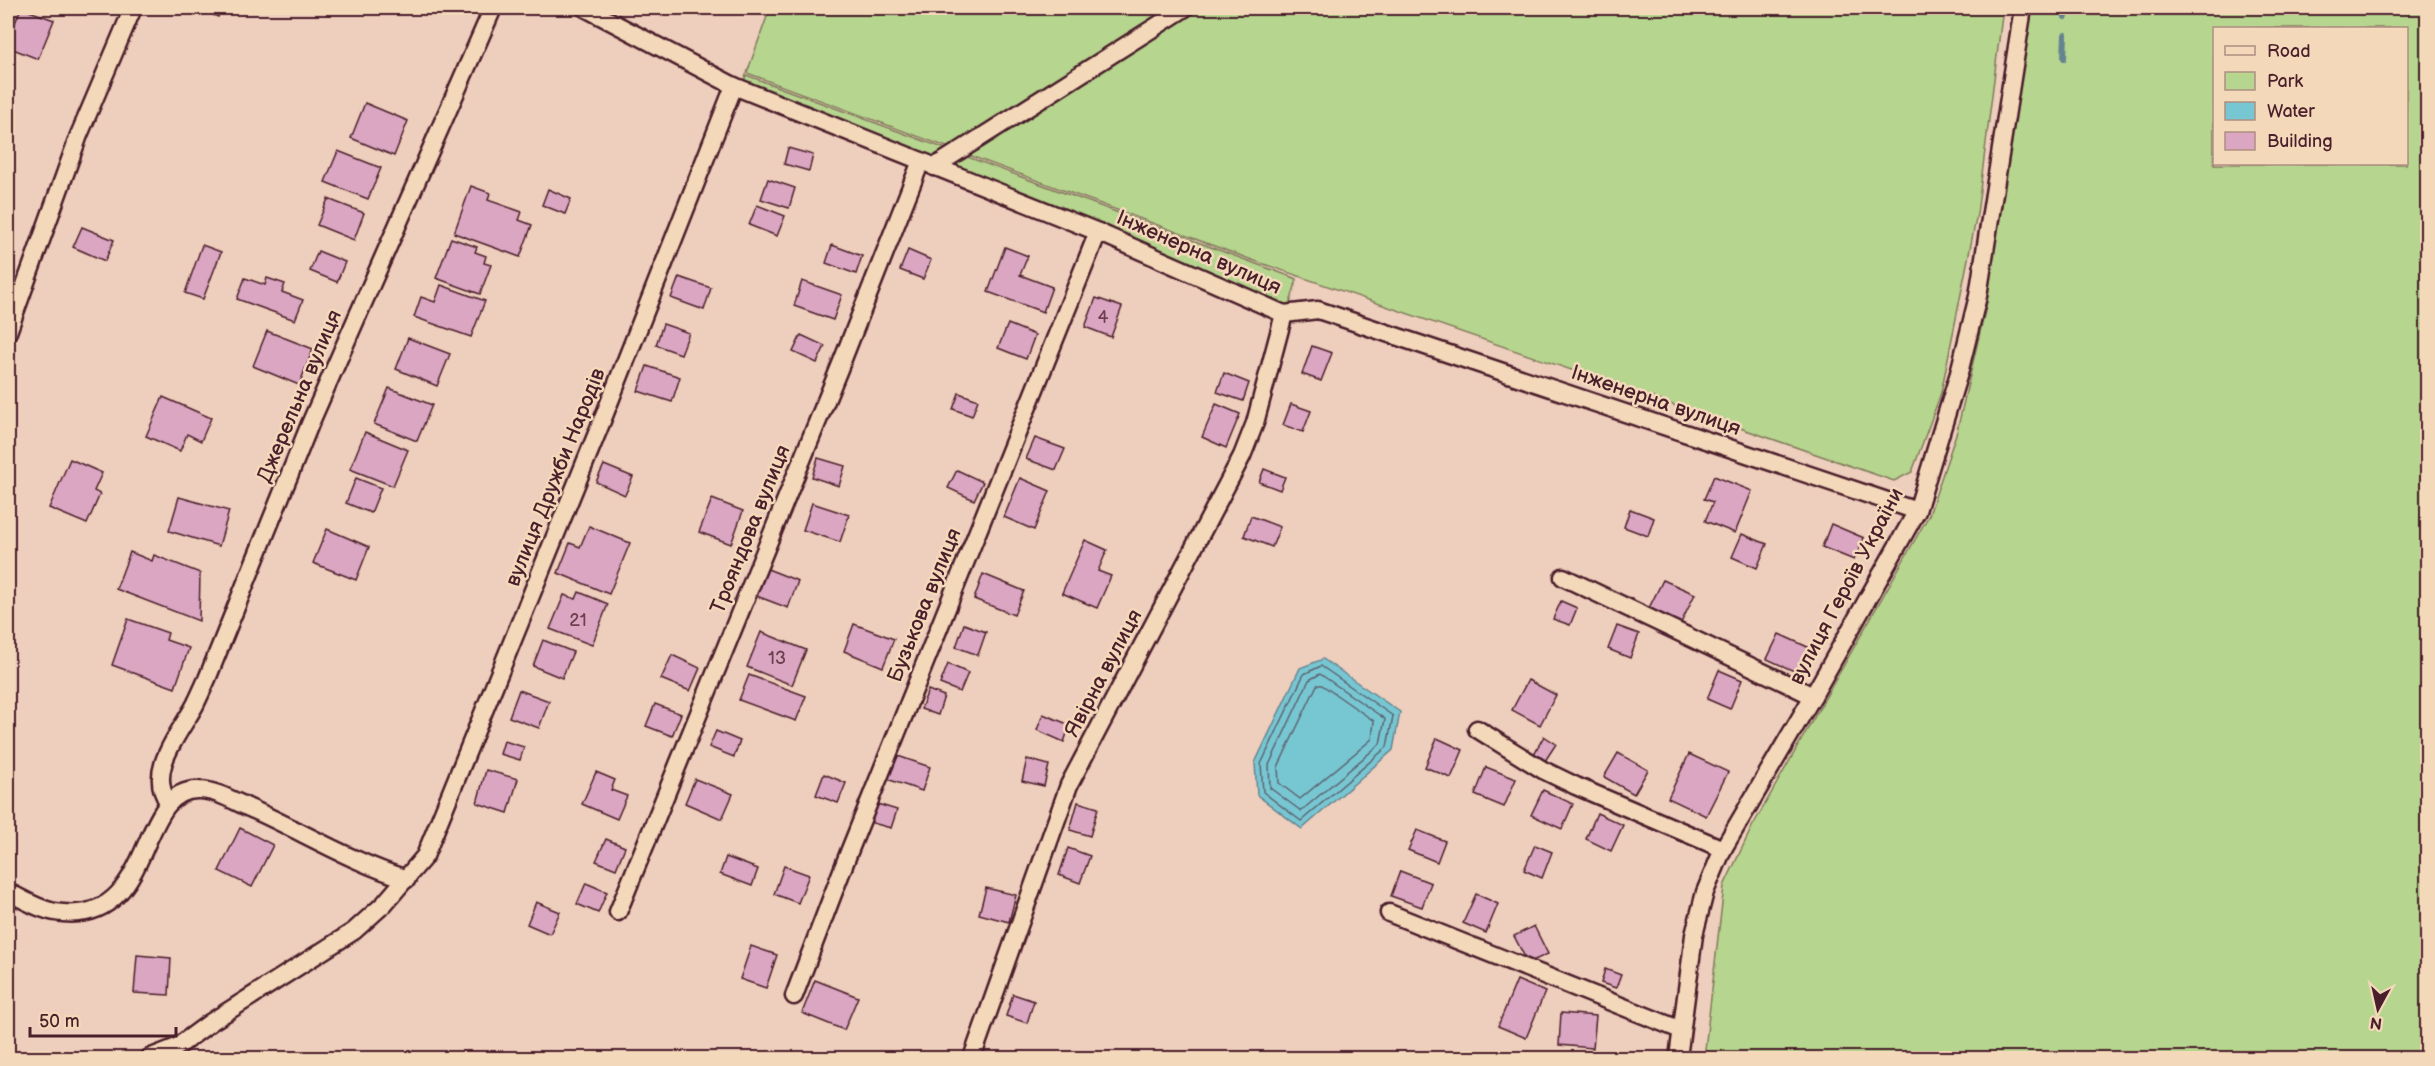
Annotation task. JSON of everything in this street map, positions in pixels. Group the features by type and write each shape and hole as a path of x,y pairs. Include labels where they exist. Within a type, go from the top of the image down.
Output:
{"street":[{"path":"8,332 79,135 133,8"},
{"name":"Джерельна вулиця","path":"169,803 162,795 160,784 167,753 195,705 207,679 310,424 493,8"},
{"name":"Інженерна вулиця","path":"585,8 734,86 1098,232 1284,314 1318,310 1917,511"},
{"path":"927,164 1185,8"},
{"name":"вулиця Героїв України","path":"1678,1059 1694,935 1705,892 1723,849 1813,696 1917,511 1959,373 1978,296 2023,8"},
{"name":"вулиця Дружби Народів","path":"149,1059 177,1047 354,931 384,904 425,856 604,416 734,86"},
{"name":"Трояндова вулиця","path":"618,912 841,364 927,164"},
{"name":"Бузькова вулиця","path":"794,996 853,841 1098,232"},
{"name":"Явірна вулиця","path":"972,1059 1070,785 1242,456 1255,423 1284,314"},
{"path":"1563,577 1813,696"},
{"path":"1477,729 1559,778 1723,849"},
{"path":"8,892 43,909 63,913 98,910 115,898 128,882 139,863 158,818 169,803 182,793 199,790 222,796 307,834 378,870 407,879"},
{"path":"1389,913 1681,1030"}],"green space":[{"path":"770,8 2003,8 1977,214 1941,393 1912,472 1894,481 1252,260 747,73"},
{"path":"2026,8 2427,8 2427,1058 1704,1058 1724,886 1752,827 1929,515 1957,431 1987,302"},
{"path":"746,75 1297,279 1289,307 742,87"}],"water":[{"path":"1323,659 1400,712 1393,750 1302,829 1257,795 1255,763 1300,668"}],"building":[{"path":"21,8 54,20 38,59 8,47 8,41"},
{"path":"197,8 222,8 218,17"},
{"path":"365,103 408,121 394,156 351,138"},
{"path":"788,148 813,155 809,171 784,164"},
{"path":"338,151 381,168 368,199 325,182"},
{"path":"768,179 795,188 789,208 761,199"},
{"path":"471,186 490,193 488,200 522,212 519,220 532,225 520,257 454,233"},
{"path":"548,189 571,199 565,214 542,205"},
{"path":"328,199 364,213 354,240 317,225"},
{"path":"757,205 785,216 777,236 749,225"},
{"path":"82,227 114,240 105,261 73,247"},
{"path":"451,238 477,247 475,252 486,256 484,263 491,265 480,294 436,278"},
{"path":"202,245 221,252 203,299 185,293"},
{"path":"832,245 862,256 856,274 826,263"},
{"path":"1005,247 1028,256 1020,275 1052,287 1043,312 988,292"},
{"path":"908,250 931,260 923,279 900,270"},
{"path":"318,251 345,262 337,282 310,271"},
{"path":"679,277 711,288 704,310 671,298"},
{"path":"245,278 265,285 267,278 285,284 282,292 303,300 295,320 237,299"},
{"path":"802,281 842,295 833,320 794,306"},
{"path":"441,285 485,301 471,337 414,317 421,297 435,302"},
{"path":"1096,298 1122,307 1111,337 1085,327"},
{"path":"663,324 689,333 681,354 656,345"},
{"path":"1008,324 1035,335 1026,359 998,348"},
{"path":"267,331 313,349 299,385 253,366"},
{"path":"801,335 825,346 817,363 793,352"},
{"path":"408,338 450,354 437,386 396,369"},
{"path":"1312,346 1332,353 1321,381 1302,374"},
{"path":"647,366 680,377 672,402 638,391"},
{"path":"1224,373 1249,383 1243,401 1217,392"},
{"path":"389,388 432,405 417,441 374,424"},
{"path":"959,393 978,400 972,416 953,409"},
{"path":"163,397 211,418 201,441 187,434 180,451 146,436"},
{"path":"1216,404 1240,414 1226,448 1202,437"},
{"path":"1291,404 1311,411 1303,432 1283,425"},
{"path":"365,432 408,450 393,486 350,469"},
{"path":"1035,438 1065,449 1056,470 1026,459"},
{"path":"818,458 845,466 839,486 812,477"},
{"path":"70,459 102,473 94,491 100,494 87,524 49,508"},
{"path":"604,465 633,477 625,495 596,482"},
{"path":"1264,469 1285,477 1280,490 1259,482"},
{"path":"957,470 983,482 974,500 948,488"},
{"path":"1714,476 1752,491 1735,533 1705,521 1713,502 1704,499"},
{"path":"356,478 381,488 371,513 346,503"},
{"path":"1020,478 1050,491 1034,530 1004,517"},
{"path":"179,497 229,511 219,546 169,531"},
{"path":"712,499 743,511 731,544 699,532"},
{"path":"812,503 849,515 840,542 803,530"},
{"path":"1630,509 1654,518 1648,536 1624,527"},
{"path":"1251,516 1280,527 1272,547 1244,536"},
{"path":"1831,524 1864,538 1854,560 1822,547"},
{"path":"589,526 630,543 609,594 558,573 570,543 580,547"},
{"path":"327,529 369,547 356,580 313,563"},
{"path":"1742,534 1767,544 1757,568 1732,557"},
{"path":"1085,540 1107,550 1098,571 1111,576 1097,608 1062,593"},
{"path":"130,552 152,561 154,555 200,573 199,621 116,589"},
{"path":"765,568 798,581 788,608 754,595"},
{"path":"983,574 1024,591 1014,615 974,599"},
{"path":"1663,580 1695,594 1681,623 1649,608"},
{"path":"579,592 608,604 592,645 550,629 564,595 576,599"},
{"path":"1561,601 1577,608 1570,625 1553,619"},
{"path":"128,619 168,633 166,640 189,648 175,688 112,665"},
{"path":"854,624 894,639 883,667 844,651"},
{"path":"964,624 986,632 978,655 956,647"},
{"path":"1617,626 1639,634 1630,658 1608,649"},
{"path":"761,632 806,650 792,685 747,667"},
{"path":"1779,634 1812,649 1801,674 1767,659"},
{"path":"543,640 573,652 562,678 533,666"},
{"path":"672,655 700,668 690,691 661,679"},
{"path":"948,664 968,673 960,692 940,684"},
{"path":"1719,670 1742,680 1730,709 1707,699"},
{"path":"749,675 806,696 796,721 739,700"},
{"path":"1528,680 1556,695 1540,725 1512,710"},
{"path":"519,690 549,701 539,728 509,717"},
{"path":"928,690 944,696 938,715 921,709"},
{"path":"655,704 681,714 672,736 646,726"},
{"path":"1043,714 1070,725 1064,742 1037,730"},
{"path":"716,731 740,741 734,757 709,747"},
{"path":"1544,736 1556,744 1545,761 1534,754"},
{"path":"1437,738 1463,750 1451,778 1425,767"},
{"path":"504,741 524,747 520,760 500,754"},
{"path":"1618,753 1648,770 1634,794 1604,777"},
{"path":"1689,754 1728,772 1706,816 1668,798"},
{"path":"895,755 930,767 922,791 887,779"},
{"path":"1027,759 1049,765 1044,786 1022,781"},
{"path":"1486,767 1516,779 1504,807 1475,795"},
{"path":"486,770 518,779 508,813 477,803"},
{"path":"596,772 615,780 611,790 627,796 617,819 582,804"},
{"path":"824,774 846,783 838,803 816,795"},
{"path":"695,779 733,794 722,819 685,803"},
{"path":"1543,790 1573,804 1562,829 1531,815"},
{"path":"1078,802 1098,808 1090,836 1070,830"},
{"path":"874,803 897,810 891,828 869,822"},
{"path":"1597,813 1623,825 1611,851 1586,839"},
{"path":"240,828 273,845 252,887 219,871"},
{"path":"1417,830 1445,841 1437,862 1408,850"},
{"path":"606,839 625,847 616,869 596,861"},
{"path":"1535,845 1552,852 1542,878 1524,870"},
{"path":"1068,848 1090,856 1080,883 1059,875"},
{"path":"726,857 758,869 752,886 720,874"},
{"path":"784,866 809,875 798,903 774,894"},
{"path":"1400,871 1431,883 1422,907 1391,896"},
{"path":"586,883 607,892 598,913 577,904"},
{"path":"986,888 1016,895 1009,922 979,914"},
{"path":"1476,894 1498,904 1486,933 1463,923"},
{"path":"536,902 560,912 550,934 527,924"},
{"path":"1534,926 1548,954 1528,963 1514,936"},
{"path":"751,946 777,955 766,988 740,979"},
{"path":"137,955 171,958 169,995 134,993"},
{"path":"1605,969 1621,975 1616,988 1601,983"},
{"path":"815,980 858,997 844,1030 802,1013"},
{"path":"1517,980 1545,992 1526,1038 1498,1026"},
{"path":"1013,994 1034,1001 1027,1023 1006,1016"},
{"path":"1561,1013 1596,1016 1593,1048 1559,1045"}],"waterway":[{"path":"2065,8 2065,17"},
{"path":"2064,58 2065,35"}]}
